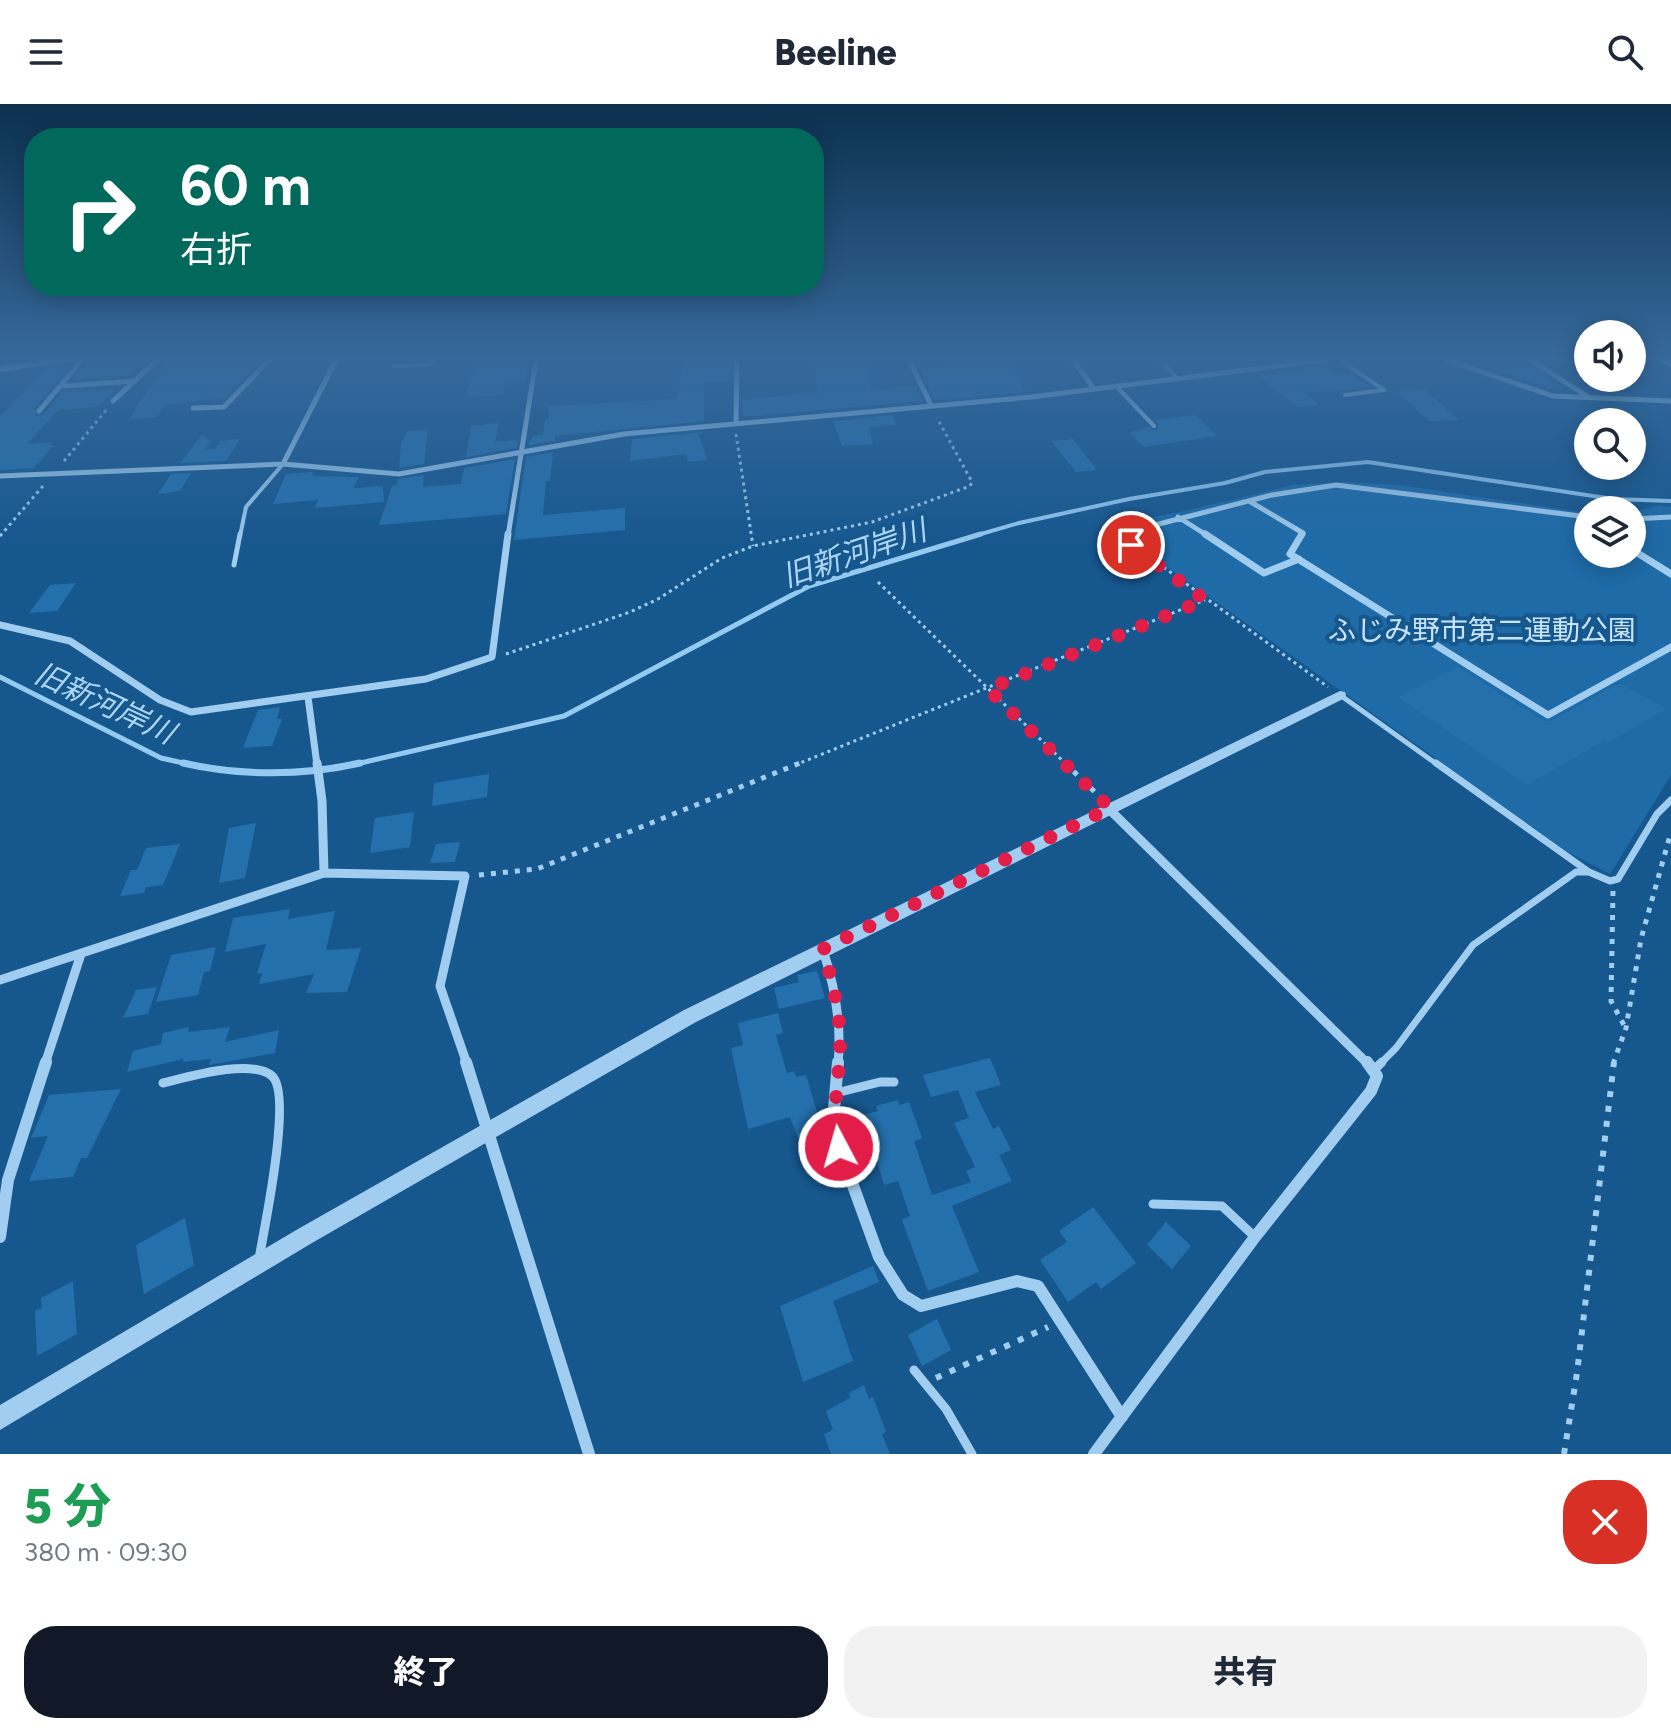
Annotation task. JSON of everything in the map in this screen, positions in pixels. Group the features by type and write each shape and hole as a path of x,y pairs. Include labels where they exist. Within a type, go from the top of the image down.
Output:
{"street":[{"path":"283,464 304,423"},
{"path":"0,625 55,636 78,645 164,705 191,712 426,679 492,657 525,423"},
{"path":"0,476 283,464 399,474 624,434 746,423"},
{"path":"1155,525 1249,501 1336,485 1574,515"},
{"path":"1249,501 1303,533 1290,554 1548,715 1671,647"},
{"path":"1178,517 1264,573 1299,559"},
{"path":"1646,518 1671,517"},
{"path":"1646,558 1671,574"},
{"path":"0,1418 259,1263 690,1016 1340,695"},
{"path":"308,697 322,801 324,873"},
{"path":"1094,1454 1255,1237 1376,1082 1374,1070 1109,808"},
{"path":"0,980 324,873 465,876 440,986 490,1130 589,1454"},
{"path":"823,949 835,989 840,1045 833,1121 839,1147 879,1257 903,1295 921,1306 1017,1281 1038,1286 1122,1417"},
{"path":"0,1237 8,1180 81,954"}],"lane":[{"path":"1151,423 1154,426"},
{"path":"234,565 246,507 283,464"},
{"path":"1340,695 1589,872 1613,881 1618,879 1657,814 1671,800"},
{"path":"1374,1070 1396,1048 1473,945 1576,872 1589,872"},
{"path":"163,1083 225,1071 252,1070 269,1074 279,1086 282,1108 259,1263"},
{"path":"836,1093 880,1082 894,1082"},
{"path":"1153,1204 1222,1206 1255,1237"},
{"path":"914,1370 927,1382 955,1420 972,1454"}],"path":[{"path":"492,657 630,612 658,599 722,558 753,546 872,522 970,486 972,482 941,423"},
{"path":"736,424 753,546"},
{"path":"1107,526 1340,695"},
{"path":"878,582 1109,808"},
{"path":"465,876 537,869 1205,600"},
{"path":"1564,1454 1577,1373 1613,1064 1626,1028 1641,939 1671,832"},
{"path":"1613,881 1611,1001 1626,1028"},
{"path":"927,1382 1061,1321"}],"green space":[{"name":"ふじみ野市第二運動公園","path":"1343,482 1400,485 1574,511 1574,568 1646,568 1646,508 1660,505 1671,507 1671,775 1610,874 1566,851 1108,525 1180,512 1293,485"}],"building":[{"path":"0,423 46,423 27,444 52,442 49,445 54,445 34,468 0,470"},
{"path":"499,423 495,442 518,440 516,448 466,457 471,426"},
{"path":"545,423 684,423 555,436 555,441 528,445 533,436 543,435"},
{"path":"834,423 895,423 869,427 873,444 842,446"},
{"path":"1158,423 1204,423 1217,436 1144,447 1129,433 1148,427 1156,431"},
{"path":"407,431 428,431 424,464 399,468 401,444"},
{"path":"704,432 699,434 707,460 688,462 686,454 630,461 632,439"},
{"path":"202,435 211,441 206,449 215,449 220,441 240,439 226,461 180,463"},
{"path":"1073,439 1096,470 1076,472 1051,441"},
{"path":"553,452 543,515 625,508 625,530 514,540 526,457"},
{"path":"515,459 506,514 379,525 392,486 397,485 398,479 424,475 423,487 461,484 464,468"},
{"path":"313,472 312,476 359,477 354,488 383,486 384,502 315,508 318,500 273,504 286,474"},
{"path":"191,473 180,491 158,494 171,474"},
{"path":"76,583 57,611 29,613 50,585"},
{"path":"1458,667 1543,721 1551,721 1620,683 1666,709 1527,785 1398,697"},
{"path":"280,707 277,719 282,719 272,746 243,748 258,710"},
{"path":"489,774 487,797 432,806 434,783"},
{"path":"414,812 410,847 370,853 375,818"},
{"path":"256,823 245,878 219,883 229,828"},
{"path":"460,842 455,862 430,863 436,844"},
{"path":"180,844 163,885 146,887 144,893 120,896 131,870 137,870 146,848"},
{"path":"290,909 288,919 335,911 326,950 361,948 347,992 306,993 314,974 259,984 262,973 257,974 266,944 225,952 233,918"},
{"path":"216,947 210,971 204,972 198,995 156,1002 171,955"},
{"path":"817,971 825,998 779,1009 774,988 799,982 797,975"},
{"path":"157,987 148,1014 123,1018 136,990"},
{"path":"778,1013 783,1033 776,1035 787,1073 794,1071 796,1077 806,1075 827,1145 804,1154 790,1117 748,1129 731,1048 743,1045 738,1023"},
{"path":"189,1027 188,1032 230,1027 225,1042 279,1030 275,1053 209,1065 211,1059 182,1062 184,1059 127,1072 133,1051 161,1044 163,1033"},
{"path":"990,1058 1001,1085 975,1092 993,1129 999,1126 1011,1150 999,1155 1012,1181 952,1206 979,1272 928,1291 902,1220 910,1216 898,1181 884,1185 873,1147 854,1152 848,1134 867,1129 863,1115 878,1111 876,1106 898,1100 899,1105 909,1102 922,1138 914,1141 932,1195 971,1182 966,1171 975,1167 954,1123 969,1118 958,1090 931,1097 923,1075"},
{"path":"121,1089 87,1158 81,1158 73,1177 29,1181 48,1136 31,1138 49,1095"},
{"path":"1093,1207 1136,1263 1101,1289 1096,1282 1068,1302 1040,1260 1067,1242 1059,1231"},
{"path":"185,1218 194,1265 144,1294 136,1245"},
{"path":"1166,1222 1191,1246 1172,1269 1147,1245"},
{"path":"873,1266 879,1282 833,1301 853,1361 803,1382 780,1306"},
{"path":"73,1281 77,1334 37,1356 35,1310 42,1308 41,1298"},
{"path":"937,1319 951,1350 922,1366 908,1335"},
{"path":"864,1385 869,1399 873,1397 886,1432 882,1434 890,1454 831,1454 824,1434 833,1430 826,1411 850,1398 849,1393"}],"waterway":[{"name":"旧新河岸川","path":"974,536 1019,523 1129,499 1225,483 1265,472 1368,462 1613,499 1671,501"},
{"name":"旧新河岸川","path":"352,765 564,716 809,586 981,534"},
{"name":"旧新河岸川","path":"0,677 161,758 184,763"},
{"name":"旧新河岸川","path":"184,763 272,773 360,763"},
{"name":"旧新河岸川","path":"184,763 192,765"}],"route":[{"path":"839,1147 833,1121 840,1045 835,989 823,949 1110,808 988,689 1205,600 1131,545"}]}
